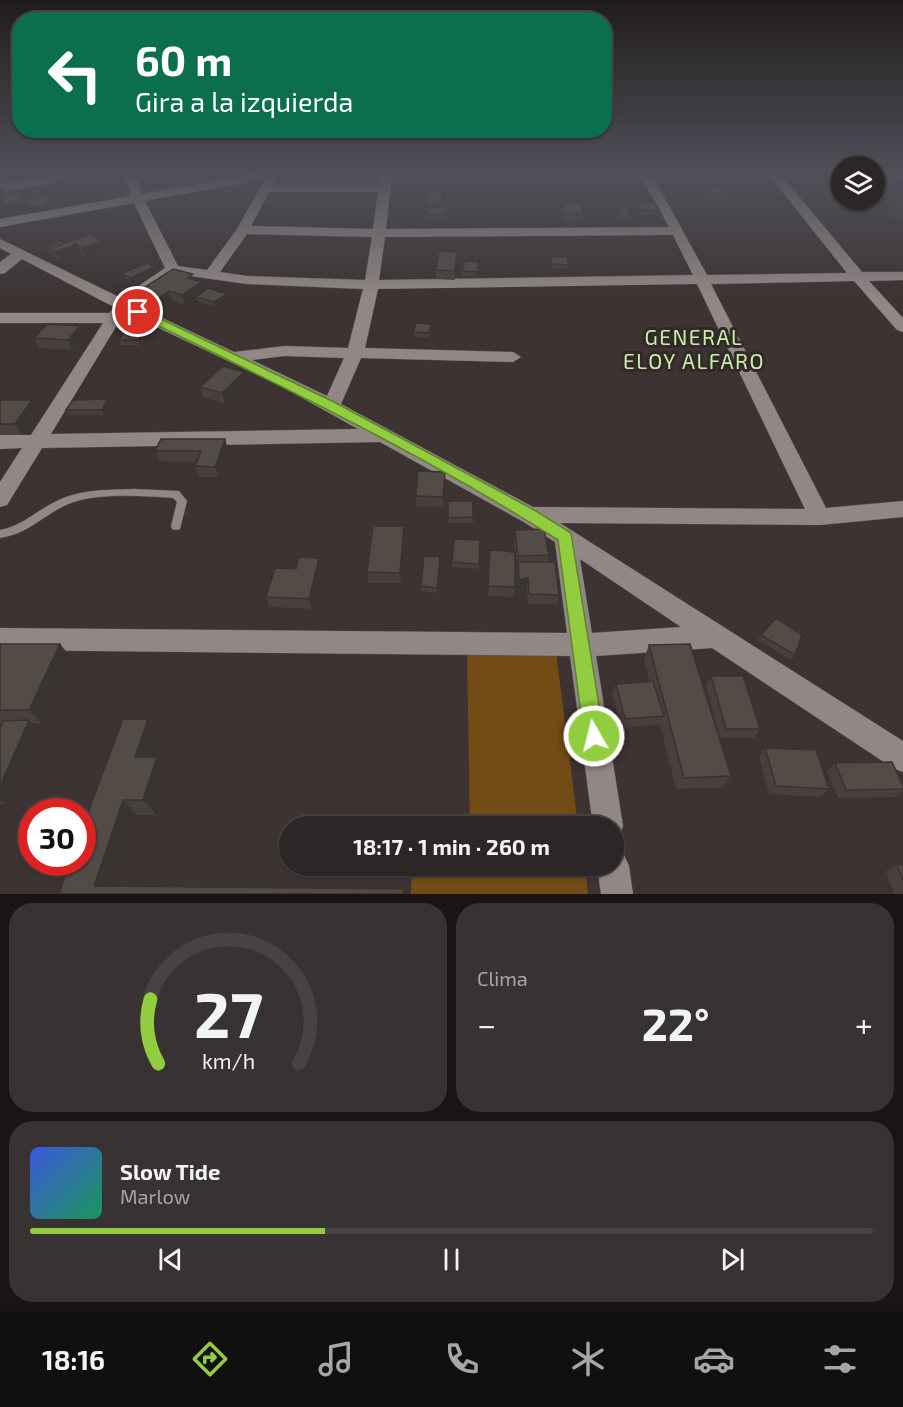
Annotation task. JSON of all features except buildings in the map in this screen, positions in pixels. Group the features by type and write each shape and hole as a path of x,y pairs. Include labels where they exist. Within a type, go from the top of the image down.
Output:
{"street":[{"path":"0,223 36,217"},
{"path":"147,217 173,269"},
{"path":"211,274 250,217"},
{"path":"332,405 356,353 368,313 380,217"},
{"path":"670,217 820,517"},
{"path":"809,217 857,276 903,327"},
{"path":"243,230 378,233 678,231"},
{"path":"0,243 119,311 232,357 332,405 530,515 903,759"},
{"path":"0,270 11,259 22,254"},
{"path":"0,499 119,311 173,269 247,280 372,285 903,276"},
{"path":"0,318 119,311"},
{"path":"232,357 285,351 513,357"},
{"path":"0,442 383,435"},
{"path":"530,515 820,517 903,509"},
{"path":"566,537 607,816"},
{"path":"0,639 581,645 718,636"},
{"path":"614,876 617,894"}],"lane":[{"path":"0,534 9,533 38,520 62,503 80,496 176,494 182,501 176,526"}],"shaded area":[{"path":"467,652 556,652 577,816 470,816"},
{"path":"412,876 586,876 588,894 411,894"}],"district":[{"name":"GENERAL ELOY ALFARO","path":"694,350"}],"route":[{"path":"138,312 332,405 566,537 594,736"}]}
